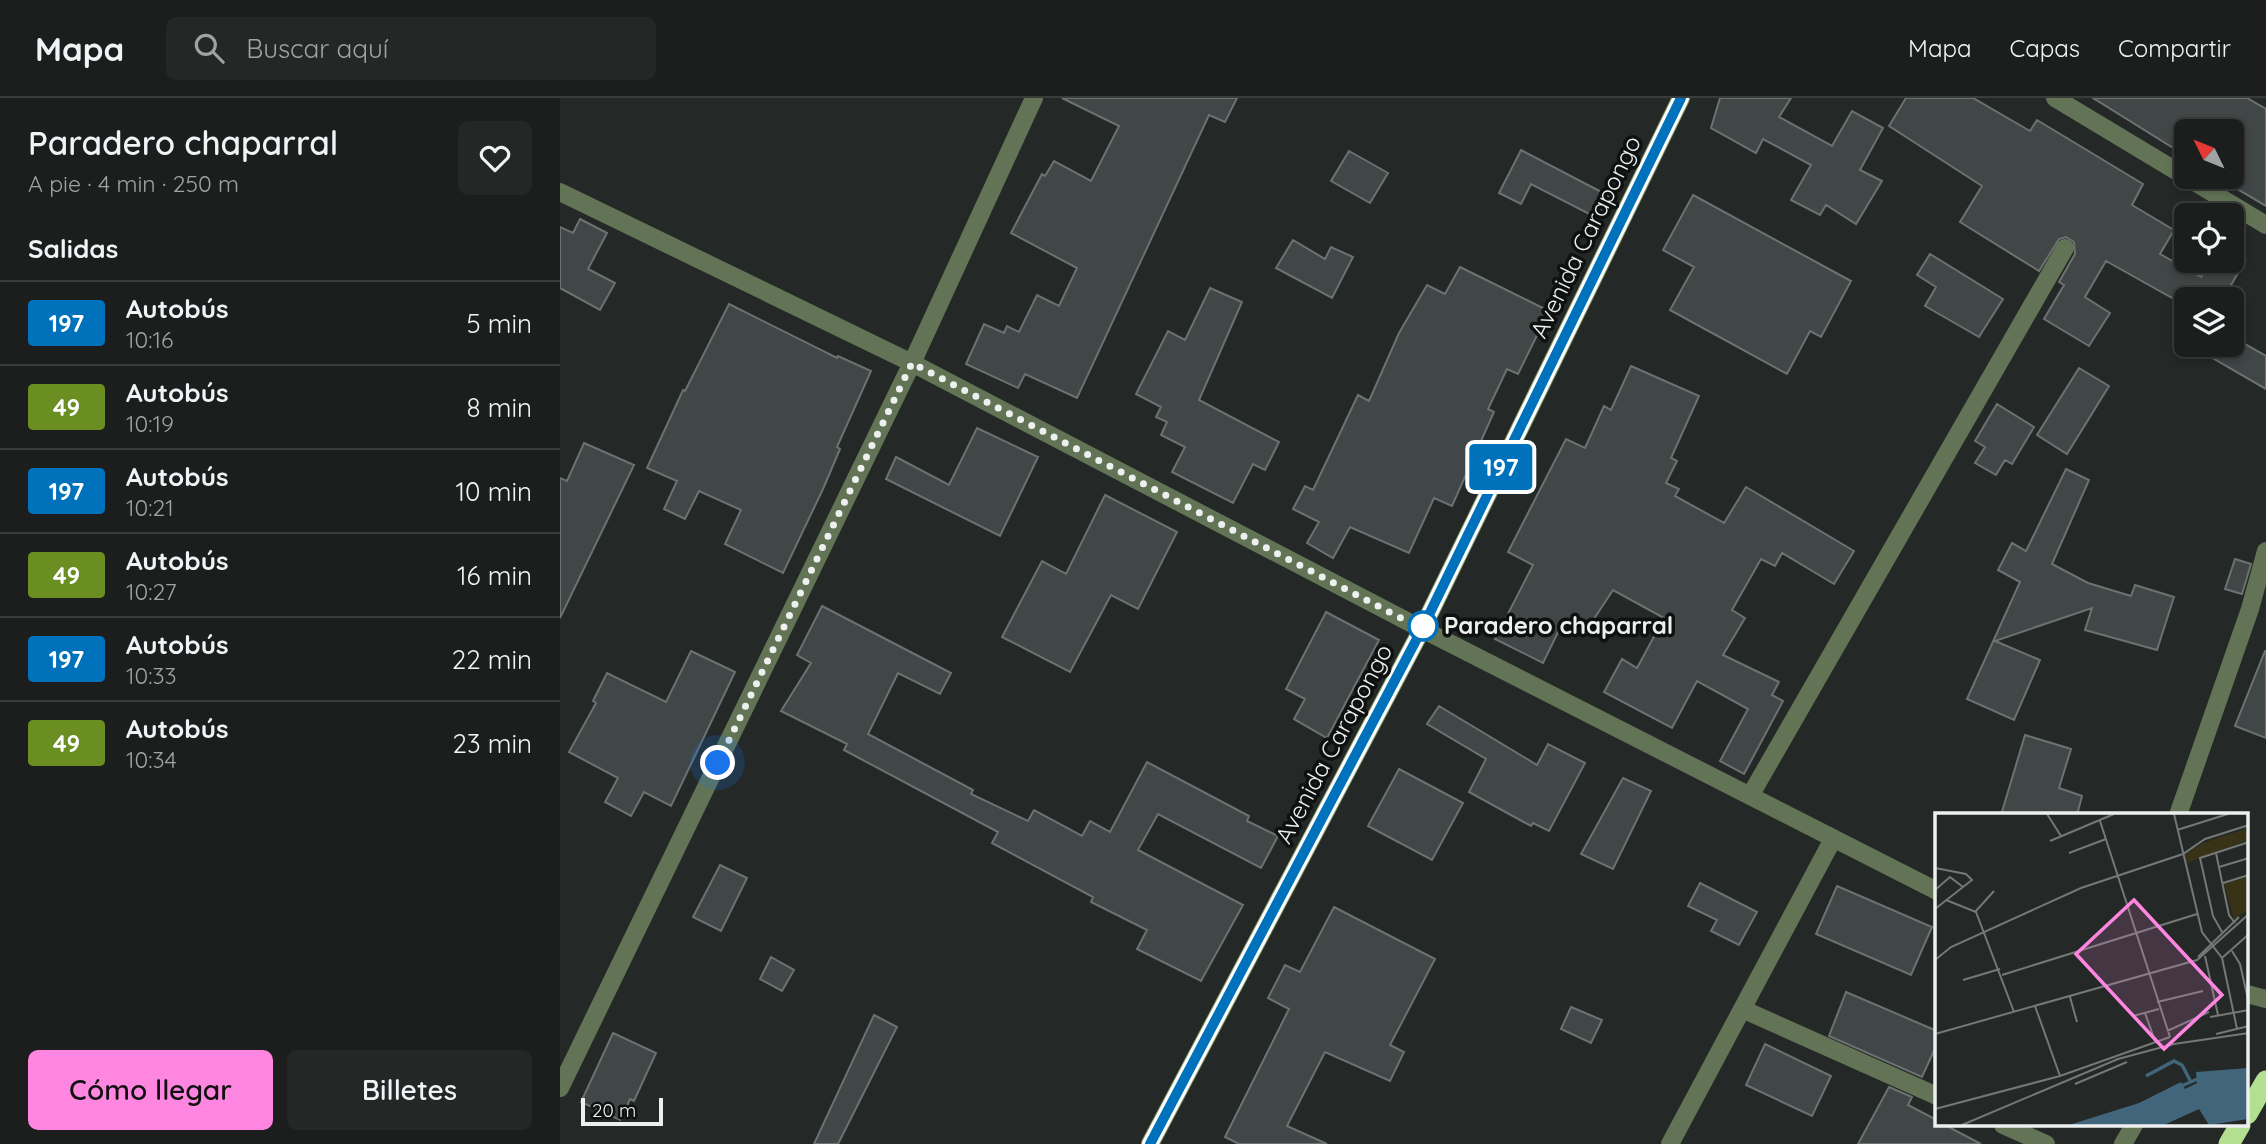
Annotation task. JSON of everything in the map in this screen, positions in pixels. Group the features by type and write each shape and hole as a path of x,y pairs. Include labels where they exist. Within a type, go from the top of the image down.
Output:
{"highway":[{"path":"2248,1112 2266,1081"},
{"path":"2229,1144 2239,1126"}],"street":[{"path":"560,1088 912,363 1034,98"},
{"name":"Avenida Carapongo","path":"1150,1144 1422,629 1681,98"},
{"path":"2055,98 2266,225"},
{"path":"560,192 912,363 1422,629 1935,890"},
{"path":"1750,796 2065,248"},
{"path":"2179,813 2250,609 2266,551"},
{"path":"1670,1144 1833,839"},
{"path":"2248,994 2266,999"},
{"path":"1742,1009 1935,1095"},
{"path":"2005,1126 2046,1144"},
{"path":"2123,1144 2133,1126"}],"building":[{"path":"1062,98 1237,98 1225,122 1209,115 1077,398 1025,374 1018,388 966,364 984,324 1004,333 1007,326 1019,332 1037,295 1059,306 1077,268 1011,233 1042,174 1045,176 1054,161 1091,181 1119,126"},
{"path":"1720,98 1791,98 1779,117 1832,146 1852,111 1883,128 1860,170 1882,181 1856,224 1826,205 1820,215 1791,200 1811,165 1763,139 1756,153 1711,128"},
{"path":"1906,98 1973,98 2030,131 2037,120 2143,184 2132,205 2174,230 2160,254 2174,262 2174,273 2194,273 2201,277 2203,273 2238,273 2230,287 2174,287 2174,299 2106,261 2085,297 2110,313 2089,346 2044,319 2064,285 2059,282 2075,254 2074,242 2066,237 2059,239 2039,271 1960,222 1982,186 1889,126"},
{"path":"2093,98 2247,98 2266,109 2266,206 2237,189 2244,189 2244,119 2174,119 2174,149"},
{"path":"1521,150 1611,197 1599,219 1531,184 1521,204 1499,193"},
{"path":"1349,151 1388,173 1370,203 1331,181"},
{"path":"1693,195 1851,281 1821,337 1810,331 1787,374 1670,310 1694,267 1663,250"},
{"path":"580,219 607,233 588,269 615,283 600,310 560,288 560,227 573,233"},
{"path":"1293,240 1325,259 1331,247 1353,257 1332,298 1276,268"},
{"path":"1930,254 2003,299 1979,337 1925,306 1936,287 1917,275"},
{"path":"1460,267 1549,311 1518,374 1507,369 1488,409 1494,412 1452,506 1434,498 1409,553 1350,527 1333,558 1307,543 1319,522 1293,509 1305,486 1313,490 1358,395 1369,401 1399,333 1427,285 1445,294"},
{"path":"1210,288 1242,302 1199,400 1279,442 1265,470 1253,464 1233,503 1172,472 1185,447 1161,435 1167,422 1156,417 1161,407 1136,394 1168,331 1185,340"},
{"path":"729,304 837,358 838,356 871,371 837,447 840,449 823,489 783,573 725,544 741,510 699,491 685,519 664,509 677,481 647,468 683,390 685,391"},
{"path":"2244,343 2266,356 2266,389 2211,357 2244,357"},
{"path":"1631,366 1699,396 1671,458 1677,461 1666,483 1679,489 1675,496 1724,523 1746,487 1854,551 1834,584 1782,553 1775,566 1761,559 1732,610 1745,618 1723,655 1779,682 1772,695 1783,701 1744,774 1720,761 1748,709 1697,681 1672,728 1604,692 1622,659 1637,668 1664,618 1613,590 1584,634 1564,620 1543,663 1495,639 1533,565 1508,552 1566,439 1585,448 1604,406 1611,410"},
{"path":"2079,368 2109,386 2067,454 2037,435"},
{"path":"1997,404 2034,427 2012,464 2005,460 1996,475 1975,463 1985,447 1975,441"},
{"path":"977,428 1038,457 1000,536 886,479 896,457 949,485"},
{"path":"584,443 634,465 560,618 560,478 567,481"},
{"path":"2066,469 2089,480 2052,564 2088,583 2131,596 2135,585 2174,597 2157,650 2085,630 2092,608 1995,641 2040,660 2014,720 1967,699 2020,582 1998,570 2012,543 2026,551"},
{"path":"1105,495 1177,532 1138,609 1111,595 1070,672 1002,637 1042,561 1066,574"},
{"path":"2235,559 2251,564 2242,594 2225,589"},
{"path":"822,606 951,673 940,694 898,673 868,734 973,790 971,794 1028,821 1034,810 1082,836 1090,821 1110,832 1147,762 1249,816 1247,821 1278,836 1261,868 1158,814 1138,850 1243,905 1201,981 1137,949 1147,930 1091,902 1093,897 992,843 998,832 844,750 847,744 781,711 811,663 797,655"},
{"path":"1326,612 1379,640 1327,738 1294,719 1305,699 1286,689"},
{"path":"691,651 735,672 671,806 644,792 631,816 605,802 618,778 569,752 596,703 593,701 607,673 666,702"},
{"path":"2266,651 2266,738 2235,726"},
{"path":"1439,706 1537,765 1548,744 1585,763 1549,831 1533,823 1531,826 1469,792 1486,759 1427,724"},
{"path":"2025,735 2071,749 2059,788 2082,796 2078,813 2002,813"},
{"path":"1399,769 1463,803 1432,860 1368,826"},
{"path":"1623,778 1651,791 1613,869 1581,854"},
{"path":"720,865 747,878 721,931 693,917"},
{"path":"1700,883 1757,912 1739,945 1711,931 1717,920 1688,906"},
{"path":"1837,886 1932,927 1911,975 1816,934"},
{"path":"1334,907 1435,959 1390,1045 1404,1052 1390,1081 1325,1052 1287,1126 1327,1144 1239,1144 1225,1137 1289,1009 1268,998 1285,965 1300,972"},
{"path":"771,957 794,970 782,991 760,979"},
{"path":"1846,992 1935,1030 1935,1048 1922,1077 1829,1036"},
{"path":"1571,1007 1602,1020 1591,1043 1561,1029"},
{"path":"874,1015 897,1027 838,1144 814,1144"},
{"path":"613,1033 656,1053 634,1101 630,1099 620,1120 581,1102"},
{"path":"1765,1044 1831,1076 1812,1116 1746,1085"},
{"path":"1889,1087 1912,1097 1908,1105 1935,1119 1935,1126 1947,1126 1981,1144 1858,1144"}],"bus line":[{"name":"197","path":"1150,1144 1422,629 1681,98"}],"place":[{"name":"Paradero chaparral","path":"1423,626"}],"route":[{"path":"718,763 912,363 1422,629 1423,626"}]}
